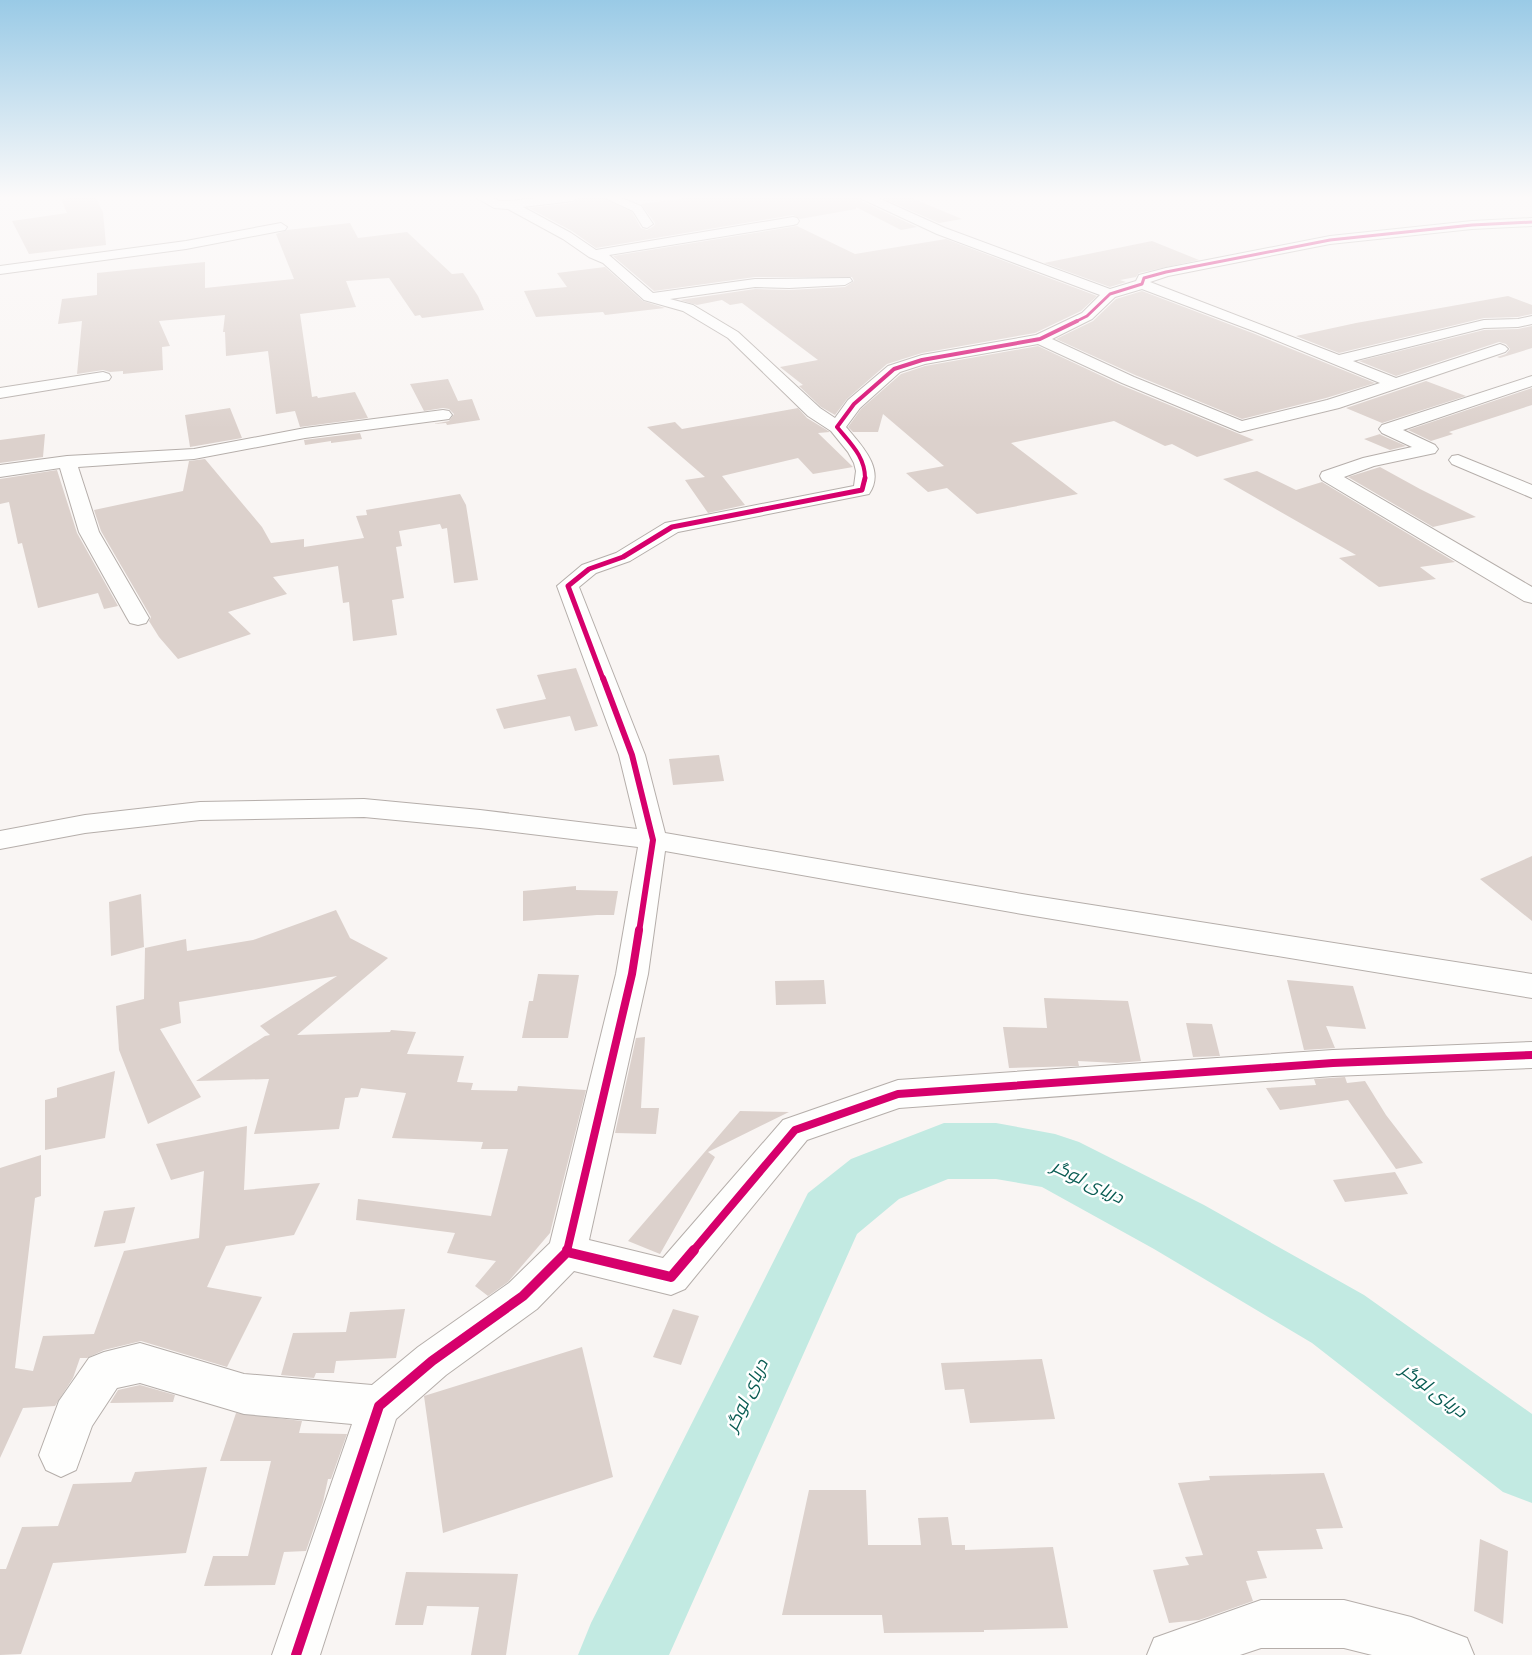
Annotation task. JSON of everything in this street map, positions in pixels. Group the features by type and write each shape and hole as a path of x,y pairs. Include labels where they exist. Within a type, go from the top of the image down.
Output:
{"street":[{"path":"296,1655 380,1406 432,1361 523,1296 567,1252 632,974 653,840 632,755 568,586 590,569 623,557 672,527 862,490 867,477 865,463 838,427 814,412 733,335 688,308 649,297 624,274"},
{"path":"1057,274 1110,294"},
{"path":"1142,284 1144,278 1158,274"},
{"path":"649,297 755,283 789,284 845,281"},
{"path":"838,427 854,404 894,369 922,360 1040,339 1086,316 1110,294 1142,284 1261,329 1394,383"},
{"path":"1338,360 1484,324 1518,323 1532,320"},
{"path":"1040,339 1128,380 1240,427 1334,404 1500,349"},
{"path":"0,393 103,378"},
{"path":"1532,381 1388,429 1429,449 1369,462 1329,476 1532,596"},
{"path":"0,471 67,462 194,454 305,433 443,416"},
{"path":"1458,460 1532,492"},
{"path":"67,462 89,532 138,618"},
{"path":"0,840 85,824 200,811 364,808 480,819 653,840 1048,908 1532,986"},
{"path":"567,1252 671,1278 795,1130 898,1094 1333,1063 1532,1055"},
{"path":"61,1455 74,1416 104,1372 140,1363 244,1394 380,1406"},
{"path":"1171,1655 1261,1624 1344,1624 1411,1641 1450,1655"}],"building":[{"path":"97,274 205,274 205,288 294,279 292,274 464,274 478,296 484,310 422,318 420,315 415,316 389,278 346,281 356,307 300,314 312,397 317,396 318,398 355,392 368,418 300,427 295,411 276,414 268,351 226,356 225,332 223,332 225,315 159,321 170,346 162,347 163,370 123,374 123,371 110,372 103,370 77,374 82,321 58,324 62,299 97,295"},
{"path":"558,274 613,274 643,301 665,308 605,315 603,312 536,317 524,291 567,287"},
{"path":"634,274 1039,274 1097,296 1081,311 1035,333 922,353 887,364 847,399 835,415 821,407 799,386 803,385 780,367 818,360 742,303 730,305 722,300 697,305 680,300 755,289 789,290 845,287 854,281 852,277 755,277 654,291"},
{"path":"1075,274 1138,274 1136,277 1120,280 1126,282 1110,287"},
{"path":"1142,291 1255,334 1375,383 1326,398 1242,419 1135,375 1056,339 1093,321 1116,299"},
{"path":"1508,296 1532,305 1532,314 1518,317 1484,318 1339,353 1296,336 1356,323"},
{"path":"1532,326 1532,348 1500,358 1497,357 1506,354 1510,349 1506,344 1499,342 1396,376 1359,361 1484,330 1518,329"},
{"path":"1038,346 1121,385 1254,440 1197,457 1172,444 1165,446 1114,421 1011,443 1078,494 977,514 947,488 928,492 906,473 944,466 883,414 878,432 853,432 848,427 861,409 901,374 925,366"},
{"path":"448,379 458,401 472,399 480,420 447,425 446,423 433,424 449,421 454,414 449,409 443,408 424,411 410,384"},
{"path":"1426,381 1466,396 1382,423 1346,408"},
{"path":"1532,388 1532,405 1449,432 1453,434 1431,441 1408,430"},
{"path":"230,408 242,438 190,447 185,415"},
{"path":"798,408 807,418 830,432 818,433 853,467 813,474 798,458 722,476 745,505 708,513 685,480 705,477 647,427 675,422 682,429"},
{"path":"360,433 362,439 331,443 331,441 305,445 304,440"},
{"path":"45,434 43,457 0,463 0,440"},
{"path":"1380,434 1406,446 1390,450 1364,439"},
{"path":"205,459 262,527 271,543 304,539 304,547 364,538 356,516 367,515 366,510 460,494 466,505 478,580 454,583 447,528 442,529 440,524 399,531 402,546 396,547 404,598 392,600 397,635 353,641 349,602 343,603 338,566 273,577 287,594 228,612 251,634 178,659 159,637 149,621 151,617 101,531 94,510 183,491 189,461"},
{"path":"1380,467 1476,517 1433,527 1348,477"},
{"path":"57,470 77,533 118,606 104,609 98,593 38,608 22,543 18,544 9,502 0,504 0,479"},
{"path":"1257,471 1296,490 1322,482 1455,562 1420,567 1436,579 1379,587 1339,558 1356,555 1223,479"},
{"path":"576,668 598,726 575,731 570,716 504,729 496,709 546,699 537,675"},
{"path":"719,755 724,781 673,785 669,759"},
{"path":"1532,856 1532,921 1480,879"},
{"path":"576,886 576,890 618,891 614,915 523,921 523,891"},
{"path":"141,894 144,947 111,956 109,902"},
{"path":"336,910 350,938 388,958 297,1035 390,1032 391,1030 416,1032 407,1054 464,1056 457,1082 473,1083 471,1090 517,1091 518,1086 586,1090 550,1233 508,1282 488,1296 475,1286 496,1261 447,1253 455,1233 356,1220 358,1199 491,1216 508,1149 481,1149 483,1142 392,1138 406,1093 361,1088 358,1097 345,1098 339,1129 254,1134 269,1079 196,1081 265,1036 270,1035 260,1026 337,976 179,1002 181,1023 160,1029 201,1097 148,1124 119,1050 116,1006 144,999 145,948 186,939 187,951 253,940"},
{"path":"538,974 579,975 568,1038 522,1038 529,1001 533,1001"},
{"path":"824,980 826,1004 776,1005 775,981"},
{"path":"1287,980 1353,986 1366,1029 1326,1026 1335,1048 1304,1050"},
{"path":"1044,998 1128,1001 1141,1061 1117,1063 1078,1061 1079,1066 1009,1068 1003,1027 1047,1028"},
{"path":"1186,1023 1212,1024 1220,1056 1193,1057"},
{"path":"645,1037 641,1108 659,1108 656,1134 615,1133 636,1038"},
{"path":"115,1071 105,1138 45,1150 45,1100 57,1097 57,1088"},
{"path":"1345,1077 1347,1083 1365,1081 1386,1115 1423,1163 1396,1169 1348,1100 1280,1110 1266,1088 1316,1085 1314,1079"},
{"path":"740,1111 789,1112 708,1152 715,1157 660,1254 628,1241"},
{"path":"247,1126 244,1190 320,1183 294,1235 226,1246 207,1287 262,1297 227,1367 141,1341 104,1350 87,1358 80,1358 73,1378 55,1406 23,1408 0,1458 0,1168 41,1155 41,1196 35,1198 15,1368 33,1371 43,1336 94,1334 124,1251 199,1238 204,1171 171,1180 156,1144"},
{"path":"1395,1172 1408,1194 1345,1202 1333,1180"},
{"path":"135,1207 125,1243 94,1247 104,1211"},
{"path":"405,1309 396,1358 336,1361 334,1373 316,1373 314,1378 281,1375 293,1333 346,1332 350,1312"},
{"path":"673,1309 699,1316 681,1365 653,1357"},
{"path":"582,1347 613,1477 443,1533 424,1396"},
{"path":"1042,1359 1055,1419 970,1423 964,1389 945,1390 941,1363"},
{"path":"140,1385 175,1395 173,1402 110,1403 118,1390"},
{"path":"236,1413 302,1421 299,1433 347,1434 331,1479 328,1479 323,1502 306,1551 284,1552 275,1585 204,1586 213,1556 248,1556 271,1461 220,1461"},
{"path":"207,1467 186,1553 53,1563 21,1654 0,1655 0,1569 6,1569 22,1527 58,1526 73,1484 131,1482 135,1472"},
{"path":"1324,1473 1343,1528 1316,1529 1323,1549 1257,1551 1267,1578 1246,1581 1253,1601 1199,1620 1169,1623 1153,1570 1189,1565 1185,1557 1203,1555 1178,1483 1210,1480 1209,1476"},
{"path":"809,1490 866,1490 868,1545 921,1545 918,1518 948,1517 952,1545 965,1545 965,1550 1053,1547 1068,1628 984,1630 984,1632 884,1633 882,1615 782,1615"},
{"path":"1480,1539 1508,1551 1503,1624 1474,1611"},
{"path":"406,1572 518,1574 506,1655 471,1655 479,1607 427,1606 423,1625 395,1625"}],"waterway":[{"name":"دریای لوگر","path":"623,1655 832,1214 875,1179 944,1151 996,1151 1055,1162 1179,1227 1338,1319 1532,1463"}],"cycle path":[{"path":"567,1252 632,974 653,840 632,755 568,586 589,569 623,557 672,527 862,490 865,480 863,463 855,449 837,427 854,404 894,369 922,360 1040,339 1087,316 1110,294 1142,284 1144,278 1158,274"},
{"path":"296,1655 379,1406 432,1361 523,1296 567,1252 671,1277 795,1130 898,1094 1333,1063 1532,1055"}]}
